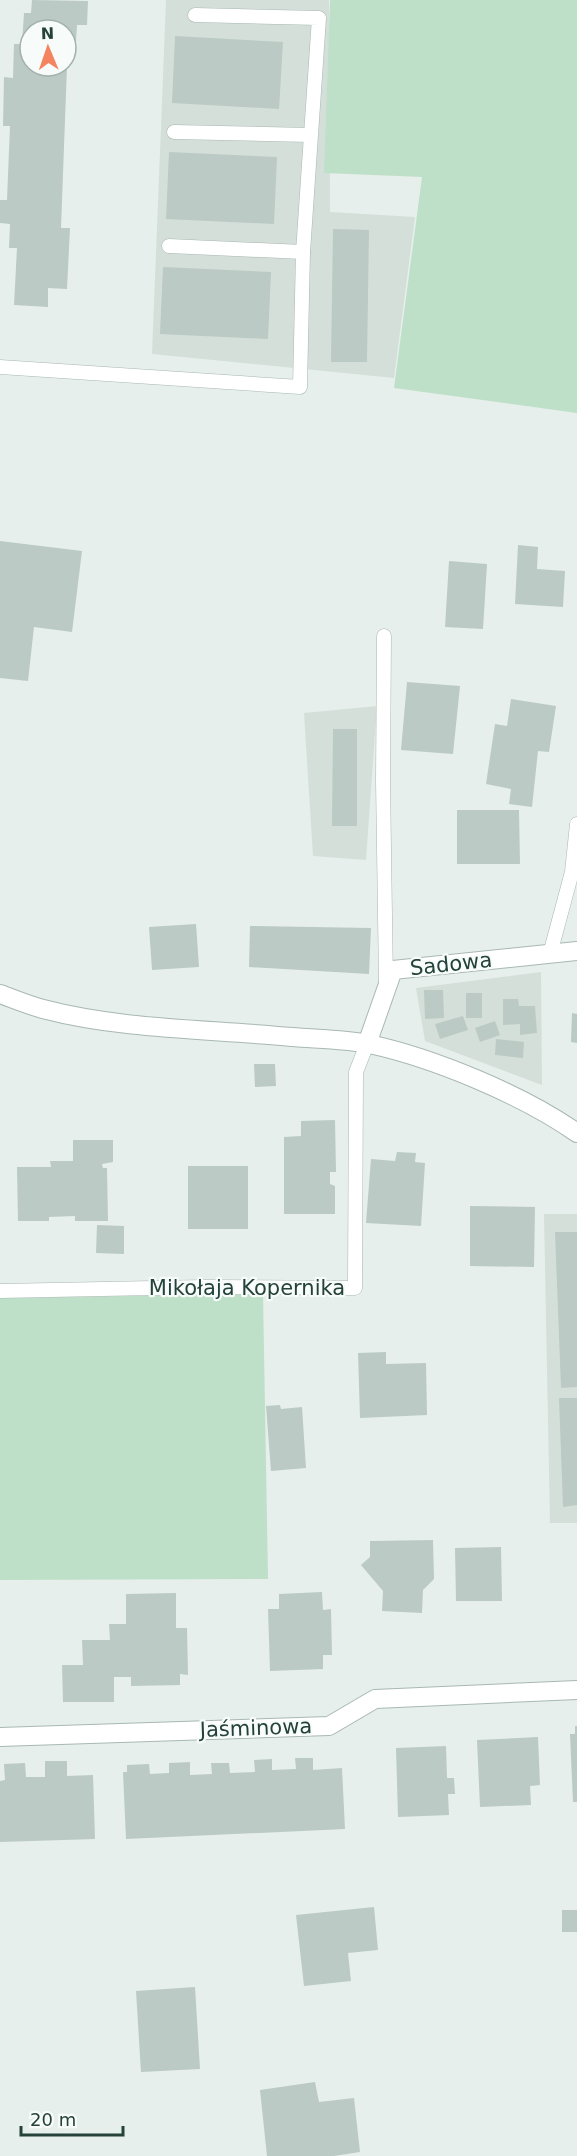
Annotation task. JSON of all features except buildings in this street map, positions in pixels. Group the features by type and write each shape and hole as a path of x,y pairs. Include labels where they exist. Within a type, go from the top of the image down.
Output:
{"street":[{"name":"Sadowa","path":"367,1044 393,970 577,951"},
{"path":"0,994 43,1009 121,1024 367,1044 408,1054 455,1071 514,1097 577,1133"},
{"name":"Jaśminowa","path":"0,1737 329,1726 375,1699 577,1690"}],"lane":[{"path":"0,367 300,387 303,252 319,18 195,15"},
{"path":"174,132 310,135"},
{"path":"169,246 303,252"},
{"path":"384,636 383,792 386,992"},
{"path":"550,954 572,872 577,824"},
{"name":"Mikołaja Kopernika","path":"0,1291 205,1287 355,1288 356,1072 367,1044"}],"shaded area":[{"path":"166,0 329,0 330,212 415,217 394,378 152,354"},
{"path":"377,706 366,860 313,856 304,713"},
{"path":"541,972 542,1085 425,1041 416,988"},
{"path":"544,1214 577,1214 577,1523 550,1523"}],"green space":[{"path":"330,0 577,0 577,413 394,388 422,177 324,173"},
{"path":"263,1294 268,1579 0,1580 0,1298"}]}
